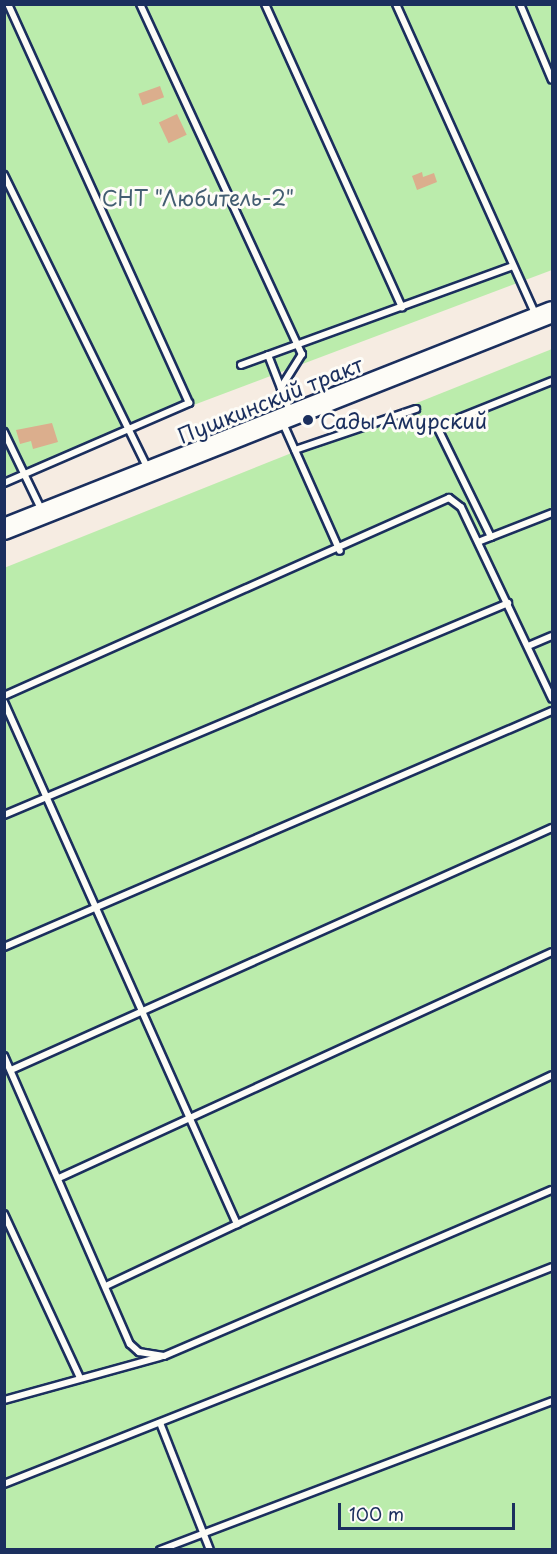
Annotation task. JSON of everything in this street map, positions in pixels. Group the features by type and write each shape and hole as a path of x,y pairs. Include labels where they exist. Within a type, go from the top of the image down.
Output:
{"main road":[{"name":"Пушкинский тракт","path":"4,529 287,419 545,315"}],"lane":[{"path":"4,483 132,432 189,403 8,4"},
{"path":"140,4 296,345 301,363 281,388"},
{"path":"265,4 402,307"},
{"path":"396,4 513,266 545,315"},
{"path":"520,4 552,80"},
{"path":"4,175 132,432 149,473"},
{"path":"241,365 513,266"},
{"path":"268,356 281,388 295,450 340,551"},
{"path":"491,537 437,427 552,381"},
{"path":"295,450 416,409"},
{"path":"4,432 43,514"},
{"path":"6,698 340,551 448,498 462,507 552,699"},
{"path":"478,542 552,513"},
{"path":"4,815 508,603"},
{"path":"528,646 552,636"},
{"path":"4,688 45,798 237,1224"},
{"path":"4,947 552,711"},
{"path":"11,1070 552,828"},
{"path":"59,1178 552,952"},
{"path":"4,1056 108,1285 130,1344 139,1352 164,1356"},
{"path":"108,1285 552,1075"},
{"path":"5,1398 164,1356 552,1190"},
{"path":"4,1214 80,1378"},
{"path":"4,1484 552,1267"},
{"path":"160,1550 552,1401"},
{"path":"160,1423 210,1550"}],"green space":[{"name":"СНТ \"Любитель-2\"","path":"5,5 552,5 552,270 5,476"},
{"path":"552,349 552,1549 5,1549 4,568"}],"building":[{"path":"160,86 164,97 142,105 138,94"},
{"path":"177,114 187,135 169,143 159,122"},
{"path":"422,172 423,177 434,173 437,182 417,190 412,176"},
{"path":"52,423 58,442 33,449 31,441 20,444 16,430"}],"place":[{"name":"Сады Амурский","path":"308,420"}]}
